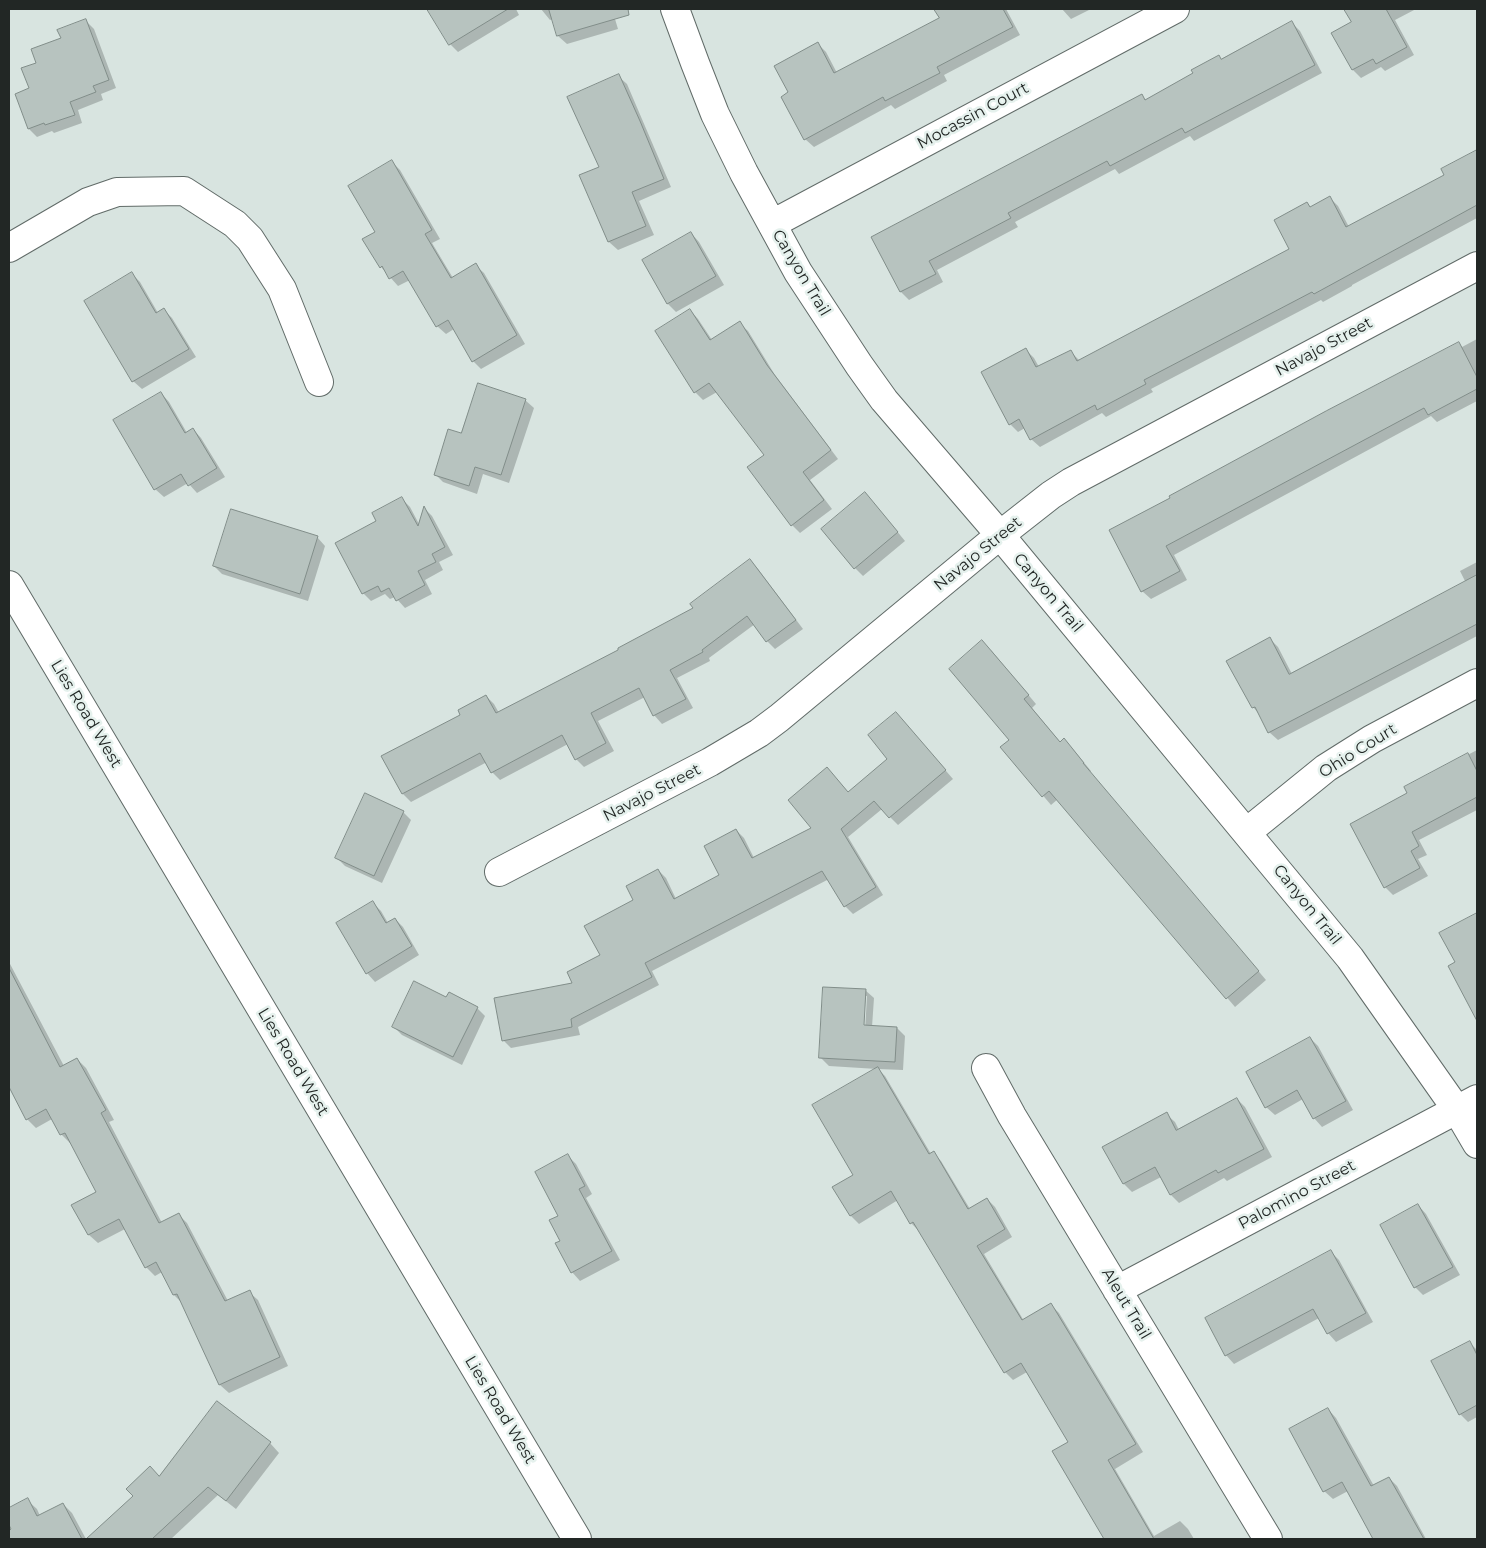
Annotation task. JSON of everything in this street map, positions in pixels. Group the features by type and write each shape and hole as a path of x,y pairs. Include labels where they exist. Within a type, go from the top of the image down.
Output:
{"street":[{"name":"Canyon Trail","path":"675,9 715,114 744,173 798,272 879,393 1000,535 1350,958 1467,1105 1477,1144"},
{"name":"Mocassin Court","path":"772,224 1175,9"},
{"path":"9,248 88,202 117,192 184,191 235,224 250,239 282,288 319,382"},
{"name":"Navajo Street","path":"499,872 710,762 759,733 1000,535 1051,495 1071,482 1477,266"},
{"name":"Lies Road West","path":"9,585 577,1539"},
{"name":"Ohio Court","path":"1247,832 1334,763 1372,739 1477,683"},
{"name":"Aleut Trail","path":"986,1068 1012,1116 1268,1539"},
{"name":"Palomino Street","path":"1117,1290 1467,1105"}],"building":[{"path":"427,9 508,9 449,45"},
{"path":"549,9 628,9 629,15 557,36"},
{"path":"934,9 1003,9 1013,27 937,67 940,73 885,101 883,97 804,140 781,97 788,92 774,66 818,42 834,73 939,18"},
{"path":"1344,9 1386,9 1407,47 1376,64 1373,59 1352,70 1331,33 1351,22"},
{"path":"86,19 109,80 93,86 96,92 70,102 75,115 28,129 15,94 29,88 21,68 36,63 31,49 61,38 57,30"},
{"path":"1292,21 1315,65 1185,133 1182,128 1110,166 1107,161 1008,213 1011,218 929,261 936,274 900,292 871,237 1142,94 1145,100 1193,73 1191,70 1219,55 1221,59"},
{"path":"619,74 664,179 632,192 646,226 608,242 579,175 599,167 567,97"},
{"path":"1477,150 1477,205 1314,294 1312,292 1144,380 1146,384 1097,410 1095,405 1030,440 1019,419 1009,425 981,372 1026,348 1036,367 1071,350 1077,361 1289,249 1274,220 1307,202 1310,207 1330,196 1346,227 1444,175 1441,169"},
{"path":"392,160 432,230 425,234 451,278 476,263 517,335 472,362 448,320 436,327 403,271 389,279 362,239 375,232 348,186"},
{"path":"691,232 716,276 667,304 642,260"},
{"path":"132,272 156,313 164,308 189,349 132,382 84,301"},
{"path":"690,309 710,340 740,321 767,365 831,450 803,472 824,500 791,526 747,467 764,455 709,383 694,393 655,331"},
{"path":"1459,342 1477,377 1477,389 1428,415 1424,408 1166,546 1180,571 1141,592 1109,530 1326,411"},
{"path":"478,383 526,399 501,475 475,467 469,486 434,475 448,429 461,433"},
{"path":"161,392 185,433 193,428 217,468 188,486 181,474 154,490 113,420"},
{"path":"865,492 898,532 854,569 821,529"},
{"path":"402,497 418,526 424,506 445,547 432,554 436,562 418,571 425,585 396,601 389,588 381,592 378,586 362,594 335,543 376,521 372,513"},
{"path":"231,509 318,536 300,594 213,566"},
{"path":"750,559 796,620 766,642 747,616 702,650 703,652 670,670 686,699 653,716 639,688 591,713 606,743 575,760 562,735 491,773 480,753 402,794 381,756 460,715 458,710 486,695 496,713 618,650 618,648 693,608 690,604"},
{"path":"1477,575 1477,624 1268,733 1255,707 1252,708 1226,661 1270,637 1289,674"},
{"path":"982,640 1029,695 1024,699 1060,742 1064,738 1259,971 1226,999 1049,791 1042,797 1000,747 1009,740 949,669"},
{"path":"896,712 946,770 889,818 874,801 841,829 876,887 844,907 822,871 645,963 652,977 571,1019 572,1027 502,1041 494,998 572,983 567,972 600,955 584,926 633,900 626,886 658,869 674,899 719,875 704,846 736,829 752,858 811,828 788,800 827,767 848,792 887,759 868,735"},
{"path":"1468,753 1477,771 1477,797 1412,832 1419,846 1411,851 1420,868 1384,888 1350,824 1407,793 1404,787"},
{"path":"365,793 404,811 374,876 335,858"},
{"path":"373,901 386,923 395,918 412,946 366,974 336,923"},
{"path":"1477,913 1477,1021 1448,966 1455,962 1439,933"},
{"path":"9,968 60,1067 77,1058 106,1110 101,1113 159,1223 179,1213 225,1301 250,1290 280,1357 219,1385 177,1294 173,1295 156,1262 145,1268 119,1219 88,1235 71,1205 96,1192 65,1133 60,1135 46,1109 26,1120 9,1087"},
{"path":"414,981 446,997 449,992 478,1007 453,1057 392,1027"},
{"path":"823,987 866,989 864,1025 897,1027 895,1062 819,1058"},
{"path":"1310,1037 1346,1101 1313,1119 1297,1090 1265,1108 1246,1072"},
{"path":"878,1067 929,1154 934,1151 968,1209 987,1198 1005,1229 977,1246 1022,1320 1051,1303 1136,1444 1108,1460 1154,1539 1104,1539 1052,1451 1068,1442 1021,1363 1004,1373 913,1222 910,1224 891,1191 850,1216 832,1187 853,1175 812,1105"},
{"path":"1237,1098 1264,1149 1218,1173 1216,1170 1170,1195 1155,1167 1123,1184 1102,1147 1167,1112 1176,1130"},
{"path":"568,1154 585,1186 579,1189 612,1251 571,1273 555,1243 560,1241 549,1220 558,1216 535,1172"},
{"path":"1418,1204 1453,1267 1414,1288 1380,1225"},
{"path":"1331,1250 1366,1313 1327,1334 1313,1309 1225,1356 1205,1318"},
{"path":"1470,1341 1477,1355 1477,1405 1459,1415 1431,1361"},
{"path":"217,1401 271,1442 226,1501 208,1487 152,1539 86,1539 133,1496 126,1489 150,1466 159,1476"},
{"path":"1328,1408 1371,1486 1389,1477 1424,1539 1373,1539 1342,1482 1323,1492 1289,1429"},
{"path":"28,1498 37,1516 63,1503 82,1539 9,1539 9,1531 11,1529 9,1525 9,1508"}]}
